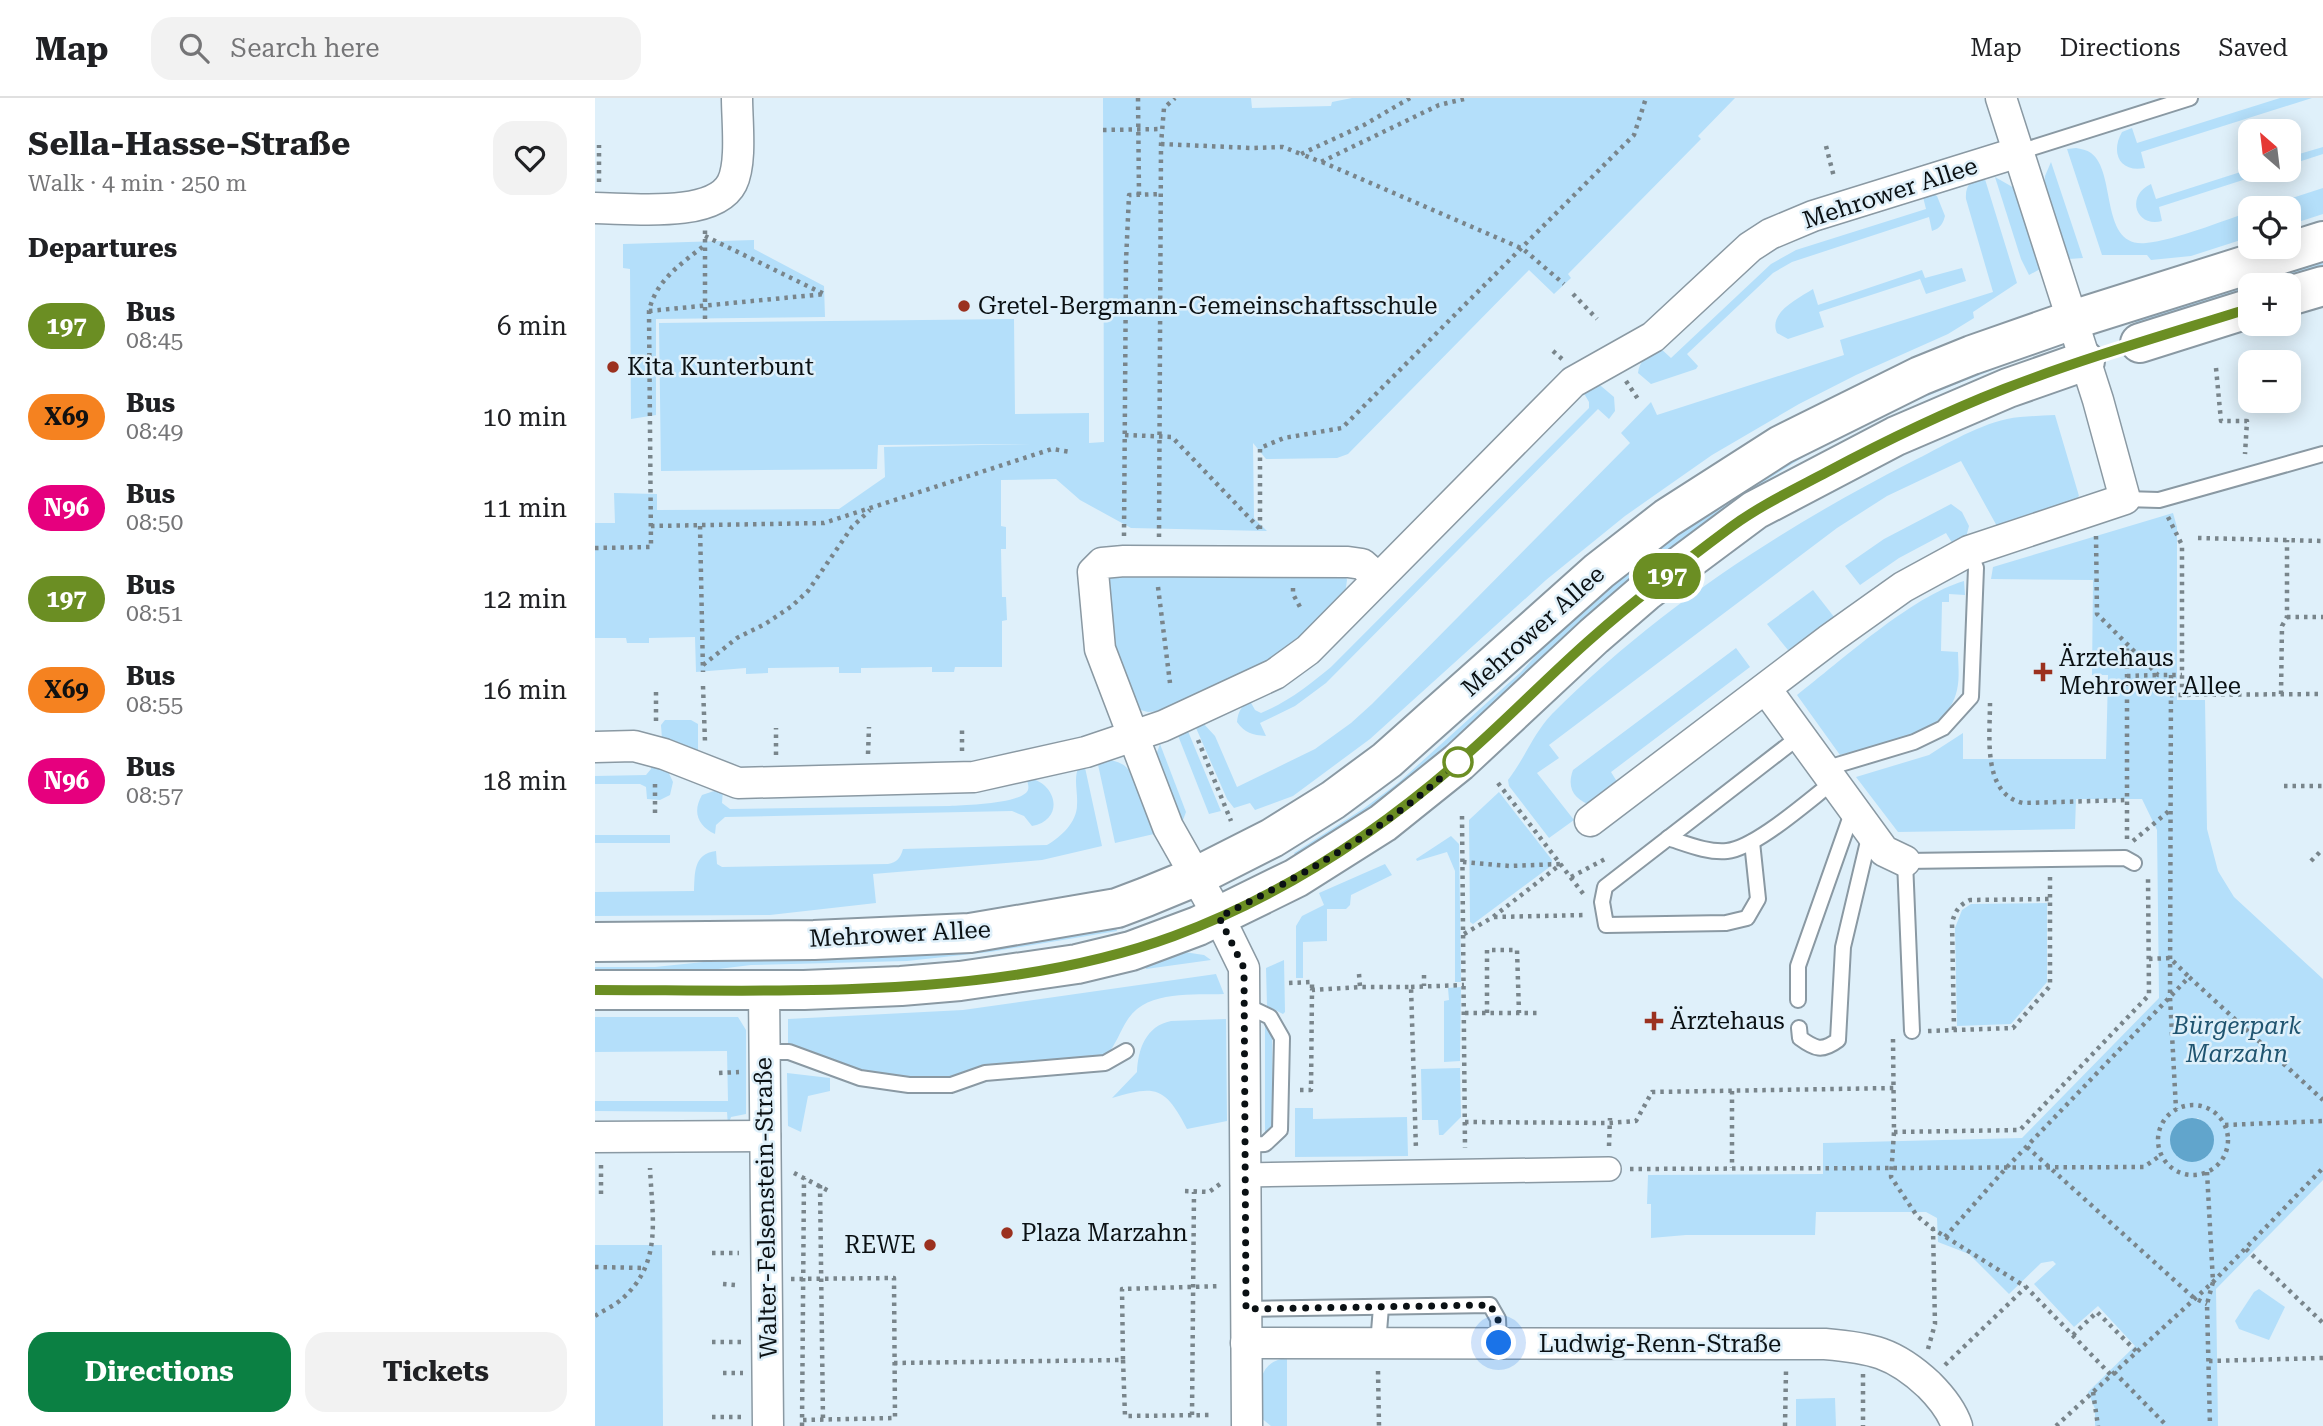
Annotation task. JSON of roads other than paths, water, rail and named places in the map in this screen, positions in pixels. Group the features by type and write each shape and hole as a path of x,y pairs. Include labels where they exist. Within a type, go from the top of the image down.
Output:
{"main road":[{"name":"Mehrower Allee","path":"595,942 814,940 970,933 1117,908 1197,876 1272,838 1333,800 1387,760 1599,571 1667,518 1791,440 1920,376 1972,355 2072,320 2323,241"},
{"path":"2301,292 2323,286"},
{"path":"2140,343 2238,313"},
{"name":"Mehrower Allee","path":"595,990 901,986 960,981 1049,969 1131,951 1219,917 1296,878 1383,823 1458,762 1645,592 1755,510 1896,436 2008,388 2085,361"}],"street":[{"path":"597,208 682,208 706,205 720,197 732,184 737,164 737,98"},
{"path":"1590,821 1903,587 1969,551 2125,499 2085,361 2001,98"},
{"name":"Mehrower Allee","path":"595,747 634,746 664,754 738,783 974,777 1086,752 1135,736 1275,674 1308,650 1573,382 1653,337 1750,247 1770,234 1813,216 2019,152"},
{"path":"1247,1426 1244,968 1197,876 1168,827 1100,649 1093,572 1102,563 1124,561 1347,562 1362,564 1378,578"},
{"path":"1766,690 1884,851 1905,861"},
{"name":"Walter-Felsenstein-Straße","path":"764,989 768,1426"},
{"path":"595,1138 765,1136"},
{"path":"1244,1175 1417,1172 1609,1159"},
{"name":"Ludwig-Renn-Straße","path":"1246,1343 1825,1344 1868,1349 1891,1357 1915,1372 1939,1395 1957,1426"}],"lane":[{"name":"Mehrower Allee","path":"2019,152 2190,98"},
{"path":"2125,499 2159,500 2323,454"},
{"path":"1668,838 1704,849 1728,851 1752,842 1829,776 1943,728 1971,697 1976,568 1969,551"},
{"path":"1752,842 1758,898 1747,918 1726,923 1606,925 1602,902 1605,887 1800,736"},
{"path":"1798,1000 1798,966 1861,821"},
{"path":"1799,1028 1800,1038 1812,1047 1827,1048 1838,1040 1843,947 1861,821"},
{"path":"1912,1031 1905,861 2126,858 2134,863"},
{"path":"765,1052 789,1052 860,1078 909,1085 951,1085 985,1073 1105,1063 1126,1051"},
{"path":"1246,1309 1490,1305 1498,1319 1499,1343"},
{"path":"1378,1344 1381,1307"}],"place":[{"name":"Gretel-Bergmann-Gemeinschaftsschule","path":"964,306"},
{"name":"Kita Kunterbunt","path":"613,367"},
{"name":"Ärztehaus Mehrower Allee","path":"2043,672"},
{"name":"Ärztehaus","path":"1654,1021"},
{"name":"Plaza Marzahn","path":"1007,1233"},
{"name":"REWE","path":"930,1245"}],"park label":[{"name":"Bürgerpark Marzahn","path":"2237,1040"}]}
